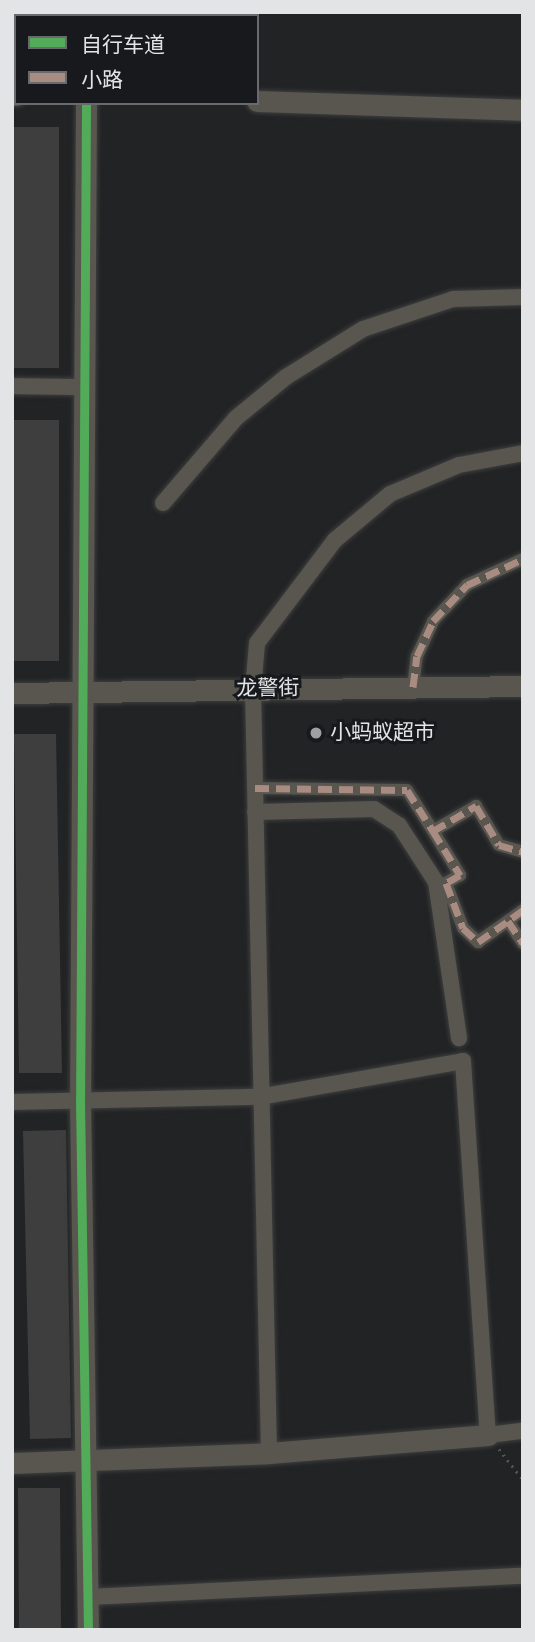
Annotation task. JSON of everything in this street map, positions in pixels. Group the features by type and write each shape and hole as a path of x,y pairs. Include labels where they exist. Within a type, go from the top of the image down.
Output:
{"street":[{"path":"259,101 523,110"},
{"path":"86,105 86,691 80,1100 88,1630"},
{"path":"163,503 236,418 286,377 363,329 453,299 523,297"},
{"path":"12,386 85,387"},
{"path":"269,1453 253,690 257,643 335,540 390,494 459,465 523,453"},
{"path":"413,687 416,656 433,621 467,585 523,559"},
{"name":"龙警街","path":"12,693 523,686"},
{"path":"255,788 407,790 460,875 446,883 463,928 478,942 523,910"},
{"path":"433,831 476,806 499,845 523,852"},
{"path":"255,812 374,809 399,825 436,882 459,1038"},
{"path":"508,921 523,943"},
{"path":"12,1102 260,1097 463,1061 488,1435"},
{"path":"12,1463 269,1453 523,1431"},
{"path":"87,1597 523,1577"}],"path":[{"path":"488,1435 523,1480"}],"shaded area":[{"path":"12,12 106,12 14,14 12,83"}],"building":[{"path":"12,127 59,127 59,368 12,368"},
{"path":"12,420 59,420 59,661 12,661"},
{"path":"14,734 56,734 62,1073 19,1073"},
{"path":"66,1130 71,1438 30,1439 23,1131"},
{"path":"18,1488 60,1488 61,1630 19,1630"}],"marked path":[{"path":"413,687 417,656 433,621 467,585 523,559"},
{"path":"255,788 407,790 433,831 476,806 499,845 523,852"},
{"path":"433,831 460,875 446,883 463,928 478,942 508,921"},
{"path":"523,910 508,921 523,943"}],"cycle path":[{"path":"86,105 80,1100 88,1630"}],"place":[{"name":"小蚂蚁超市","path":"316,733"}]}
